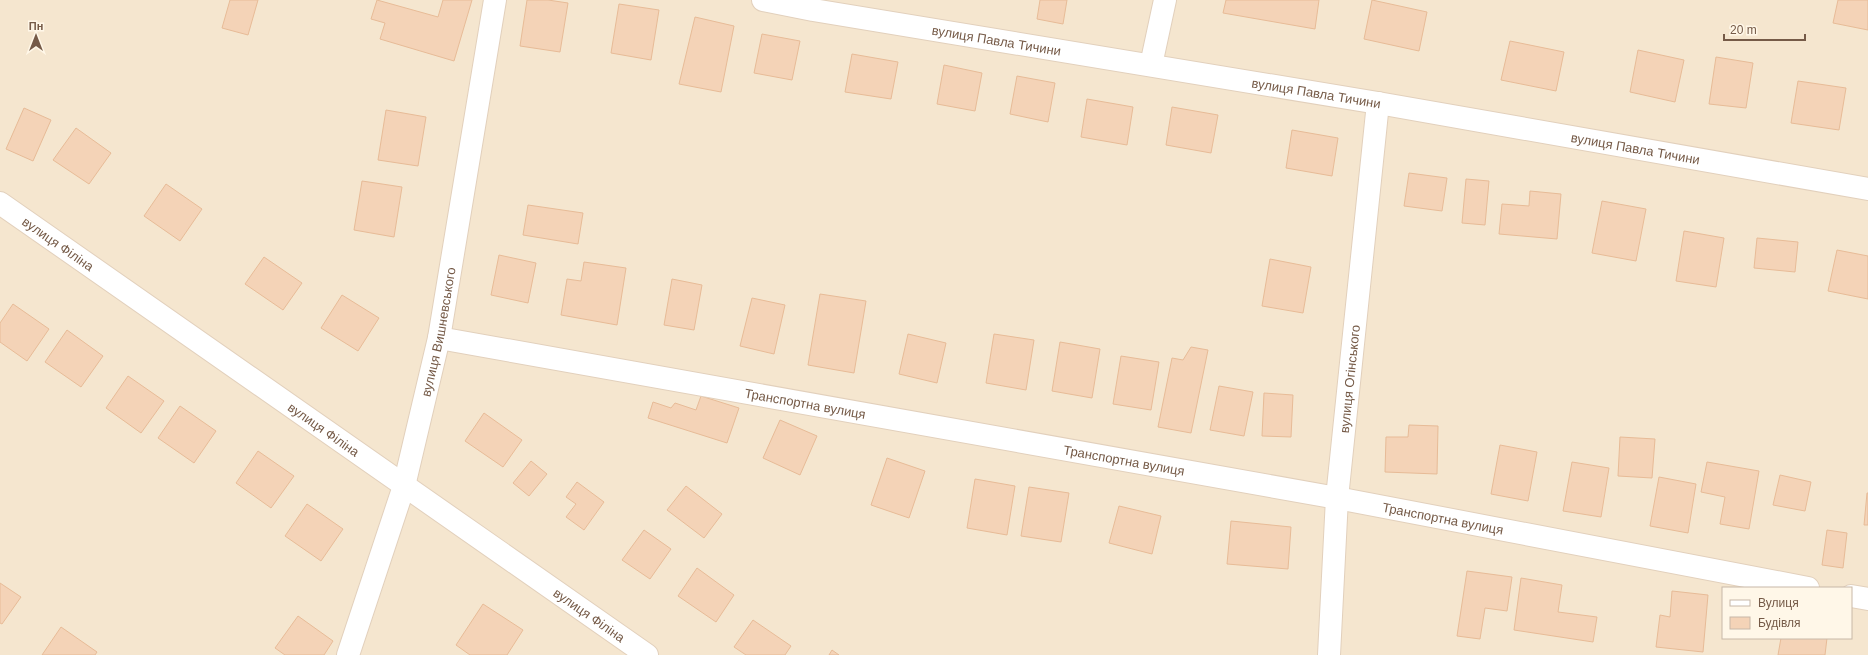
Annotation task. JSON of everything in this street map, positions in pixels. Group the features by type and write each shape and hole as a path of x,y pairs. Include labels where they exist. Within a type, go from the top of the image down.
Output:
{"street":[{"name":"вулиця Вишневського","path":"348,655 404,486 440,338 495,0"},
{"name":"вулиця Павла Тичини","path":"763,0 814,5 1868,190"},
{"path":"1151,65 1165,0"},
{"name":"вулиця Огінського","path":"1329,655 1337,498 1378,103"},
{"name":"вулиця Філіна","path":"0,203 647,655"},
{"name":"Транспортна вулиця","path":"440,338 1337,498 1803,587"},
{"path":"1852,596 1868,600"}],"shaded area":[{"path":"0,0 1868,0 1868,655 0,655"}],"building":[{"path":"230,0 258,0 248,35 222,28"},
{"path":"377,0 438,17 443,0 472,0 454,61 380,39 385,23 371,19"},
{"path":"527,0 548,0 568,3 560,52 520,46"},
{"path":"1040,0 1067,0 1063,24 1037,19"},
{"path":"1226,0 1319,0 1315,29 1223,13"},
{"path":"1372,0 1427,12 1419,51 1364,39"},
{"path":"1838,0 1868,0 1868,30 1833,23"},
{"path":"619,4 659,10 651,60 611,53"},
{"path":"695,17 734,26 721,92 679,84"},
{"path":"762,34 800,41 792,80 754,73"},
{"path":"1510,41 1564,52 1556,91 1501,80"},
{"path":"1638,50 1684,60 1675,102 1630,92"},
{"path":"852,54 898,62 891,99 845,92"},
{"path":"1716,57 1753,63 1746,108 1709,104"},
{"path":"944,65 982,73 975,111 937,104"},
{"path":"1017,76 1055,83 1048,122 1010,114"},
{"path":"1798,81 1846,88 1839,130 1791,123"},
{"path":"1087,99 1133,107 1127,145 1081,137"},
{"path":"1172,107 1218,115 1211,153 1166,145"},
{"path":"24,108 51,120 33,161 6,149"},
{"path":"386,110 426,117 418,166 378,160"},
{"path":"76,128 111,153 89,184 53,160"},
{"path":"1292,130 1338,138 1332,176 1286,168"},
{"path":"1409,173 1447,178 1442,211 1404,206"},
{"path":"1466,179 1489,181 1485,225 1462,223"},
{"path":"362,181 402,187 394,237 354,230"},
{"path":"166,184 202,209 180,241 144,216"},
{"path":"1530,191 1561,194 1557,239 1499,234 1502,204 1529,206"},
{"path":"1602,201 1646,209 1636,261 1592,253"},
{"path":"528,205 583,213 578,244 523,235"},
{"path":"1684,231 1724,238 1716,287 1676,281"},
{"path":"1757,238 1798,242 1795,272 1754,268"},
{"path":"1837,250 1868,256 1868,299 1828,291"},
{"path":"499,255 536,263 528,303 491,295"},
{"path":"264,257 302,283 283,310 245,284"},
{"path":"1270,259 1311,267 1303,313 1262,306"},
{"path":"584,262 626,268 617,325 561,315 567,279 581,281"},
{"path":"672,279 702,285 694,330 664,325"},
{"path":"820,294 866,301 854,373 808,365"},
{"path":"342,295 379,318 358,351 321,328"},
{"path":"752,298 785,305 774,354 740,346"},
{"path":"13,304 49,329 27,361 0,342 0,323"},
{"path":"67,330 103,356 81,387 45,362"},
{"path":"908,334 946,343 937,383 899,374"},
{"path":"994,334 1034,340 1026,390 986,383"},
{"path":"1060,342 1100,349 1092,398 1052,391"},
{"path":"1191,347 1208,350 1191,433 1158,427 1172,358 1183,360"},
{"path":"1121,356 1159,362 1151,410 1113,404"},
{"path":"128,376 164,401 141,433 106,408"},
{"path":"1219,386 1253,392 1244,436 1210,430"},
{"path":"1264,393 1293,395 1291,437 1262,436"},
{"path":"701,396 739,408 727,443 648,418 653,402 671,408 675,403 696,410"},
{"path":"180,406 216,431 194,463 158,438"},
{"path":"484,413 522,440 503,467 465,441"},
{"path":"780,420 817,436 800,475 763,458"},
{"path":"1409,425 1438,426 1437,474 1385,472 1386,437 1408,437"},
{"path":"1620,437 1655,439 1652,478 1618,476"},
{"path":"1500,445 1537,452 1528,501 1491,494"},
{"path":"258,451 294,476 271,508 236,483"},
{"path":"887,458 925,471 909,518 871,505"},
{"path":"531,461 547,474 529,496 513,483"},
{"path":"1572,462 1609,468 1601,517 1563,511"},
{"path":"1707,462 1759,471 1749,529 1720,524 1725,497 1701,492"},
{"path":"1780,475 1811,482 1805,511 1773,505"},
{"path":"1659,477 1696,484 1688,533 1650,526"},
{"path":"975,479 1015,486 1007,535 967,528"},
{"path":"577,482 604,502 584,530 566,517 576,504 566,497"},
{"path":"686,486 722,514 704,538 667,510"},
{"path":"1029,487 1069,493 1061,542 1021,536"},
{"path":"1867,493 1868,525 1864,525"},
{"path":"307,504 343,529 321,561 285,536"},
{"path":"1119,506 1161,516 1152,554 1109,543"},
{"path":"1231,521 1291,527 1288,569 1227,564"},
{"path":"644,530 671,549 650,579 622,560"},
{"path":"1827,530 1847,533 1843,568 1822,565"},
{"path":"697,568 734,595 716,622 678,596"},
{"path":"1467,571 1512,577 1507,611 1485,608 1480,639 1457,636"},
{"path":"1521,578 1562,585 1558,612 1597,617 1593,642 1514,630"},
{"path":"0,583 21,597 2,624 0,623"},
{"path":"1672,591 1708,595 1703,652 1656,647 1660,615 1670,617"},
{"path":"483,604 523,630 507,655 470,655 456,645"},
{"path":"298,616 333,641 324,655 285,655 275,648"},
{"path":"753,620 791,646 785,655 746,655 734,647"},
{"path":"61,627 97,652 95,655 42,655"},
{"path":"1781,639 1827,639 1825,655 1778,655"},
{"path":"832,650 839,655 829,655"}]}
